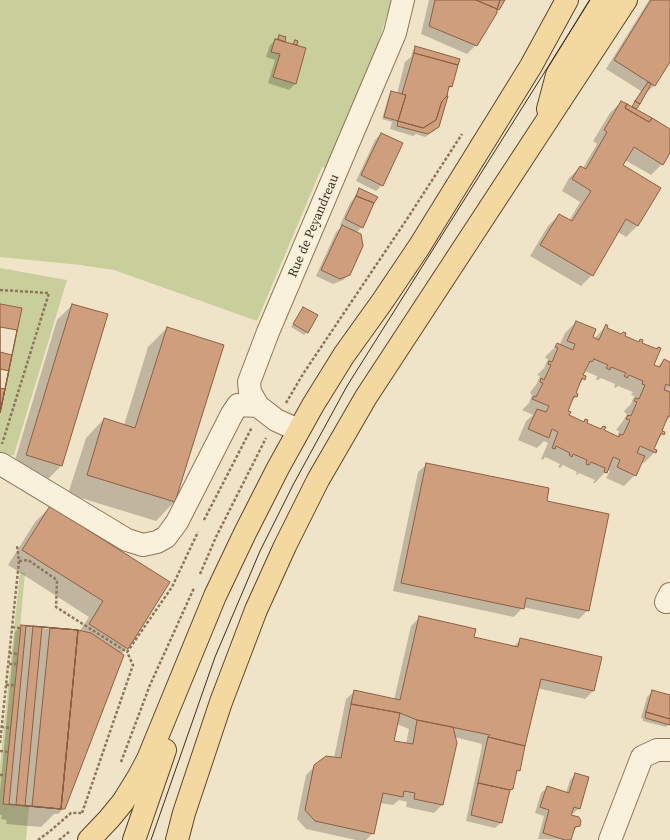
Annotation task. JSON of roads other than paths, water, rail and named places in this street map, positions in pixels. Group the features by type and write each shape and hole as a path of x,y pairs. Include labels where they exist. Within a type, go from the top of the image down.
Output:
{"main road":[{"path":"89,840 123,802 148,759 215,596 245,533 298,430 344,355 396,282 423,240 531,66 567,0"},
{"path":"545,124 557,74 603,0"},
{"path":"177,840 188,800 226,688 256,610 302,510 366,397 626,0"},
{"path":"134,840 203,644 215,596"}],"street":[{"name":"Rue de Peyandreau","path":"298,430 276,420 258,406 250,392 249,382 395,33 403,0"},
{"path":"1,464 128,540 143,544 157,542 166,537 177,522 238,405 258,406"},
{"path":"610,840 642,757 657,750 670,750"}],"tram line":[{"path":"151,840 215,657 260,551 293,485 347,386 590,0"}]}
